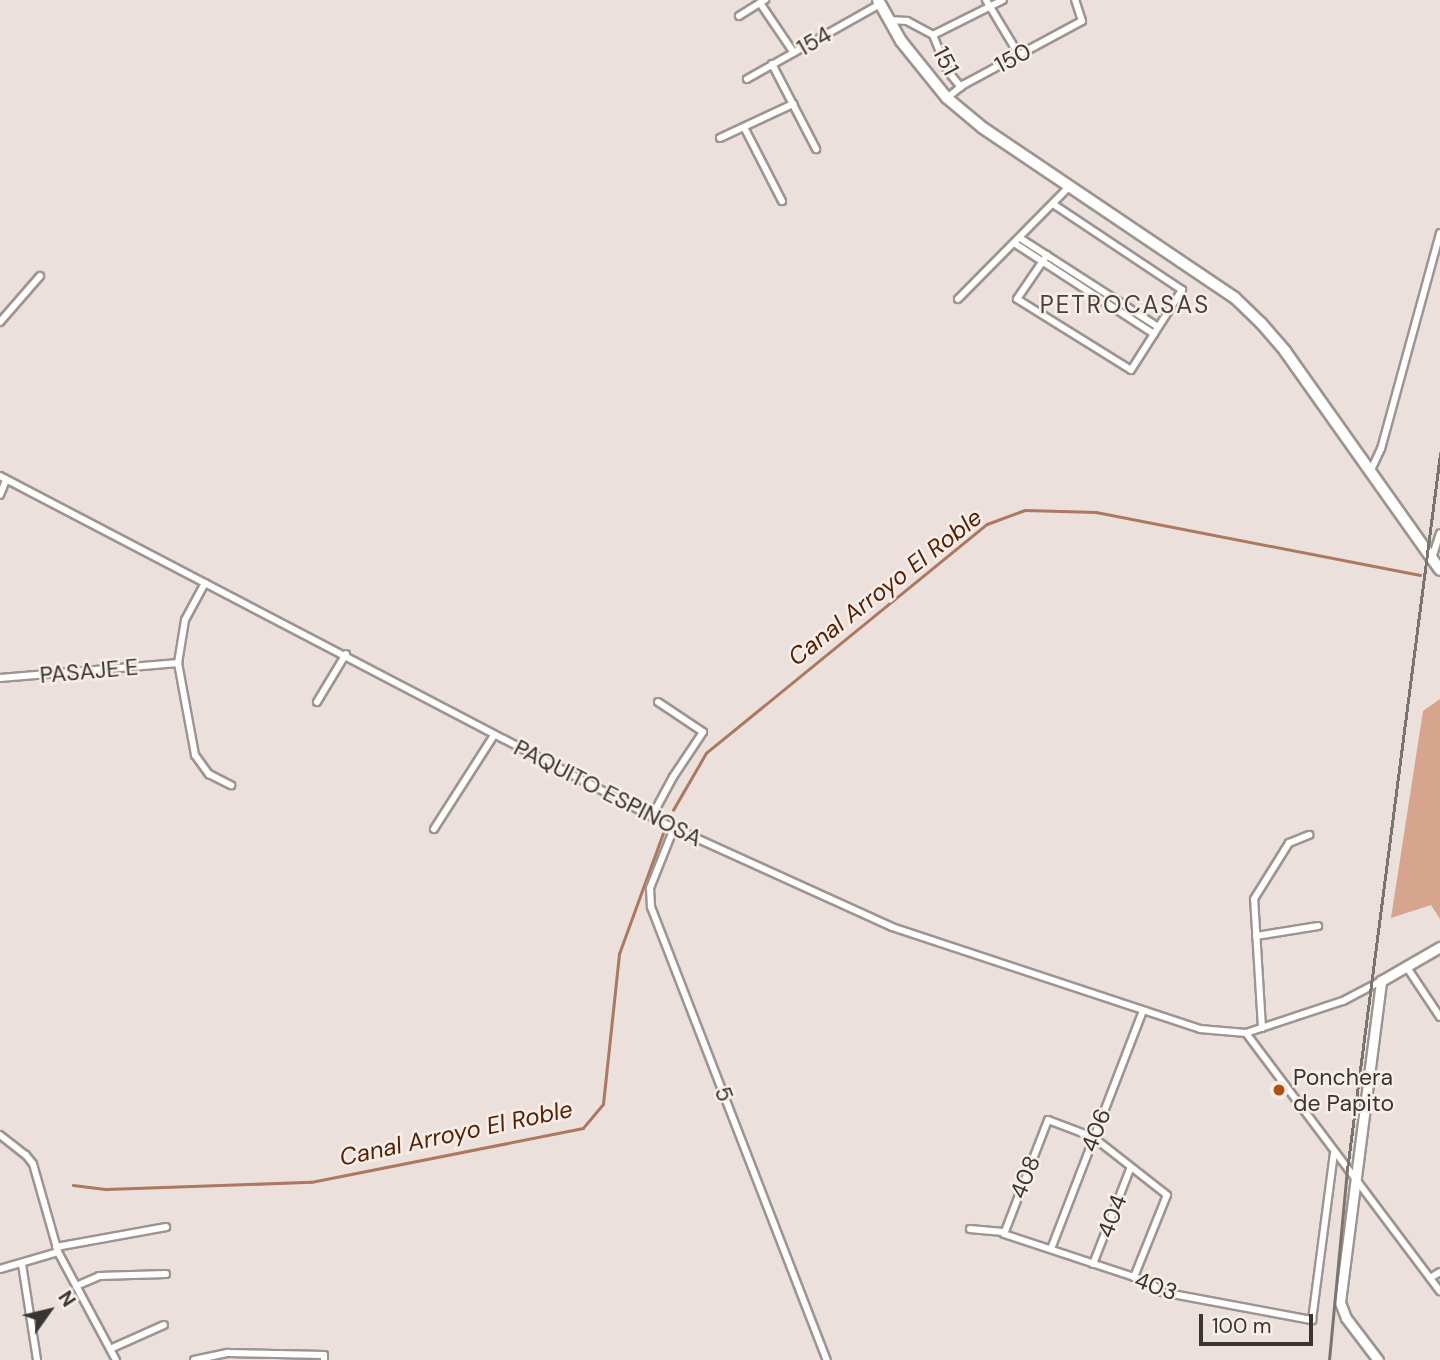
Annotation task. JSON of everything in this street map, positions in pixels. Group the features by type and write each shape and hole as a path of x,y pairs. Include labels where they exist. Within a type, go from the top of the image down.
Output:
{"main road":[{"path":"879,2 924,72 947,98 983,128 1235,298 1285,351 1440,570"},
{"path":"1378,1360 1340,1307 1381,981 1440,947"}],"street":[{"path":"889,20 907,21 933,35 988,3 1003,0"},
{"name":"150","path":"947,98 961,87 1082,21 1079,1"},
{"path":"739,16 763,2 794,53"},
{"name":"154","path":"747,79 879,2"},
{"path":"988,3 1019,55"},
{"name":"151","path":"933,35 947,70 961,87"},
{"path":"772,64 816,149"},
{"path":"720,138 745,129 793,104"},
{"path":"745,129 782,201"},
{"path":"958,299 1069,187"},
{"path":"1047,255 1017,299 1130,370 1182,290 1054,204"},
{"path":"1371,470 1381,449 1440,233"},
{"path":"1017,240 1047,255 1158,327"},
{"path":"1017,240 1042,262 1154,334"},
{"path":"0,322 40,276"},
{"path":"0,495 3,478"},
{"name":"PAQUITO ESPINOSA","path":"3,478 346,654 494,735 674,828 892,927 1200,1029 1246,1033"},
{"path":"1432,558 1440,533"},
{"path":"205,583 185,620 178,663 195,755 209,774 230,785"},
{"path":"317,702 346,654"},
{"name":"PASAJE E","path":"0,678 178,663"},
{"path":"652,816 673,776 703,732 658,702"},
{"path":"434,830 494,735"},
{"name":"5","path":"674,828 650,888 651,907 827,1360"},
{"path":"1262,1028 1254,900 1289,843 1309,835"},
{"path":"1256,936 1318,926"},
{"path":"1406,966 1440,1017"},
{"path":"1381,981 1343,1001 1246,1033 1440,1291"},
{"name":"406","path":"1051,1249 1143,1011"},
{"name":"408","path":"1004,1233 1048,1120 1093,1137"},
{"path":"0,1135 26,1155 33,1164 57,1250 116,1360"},
{"path":"1093,1137 1167,1195 1134,1277"},
{"name":"403","path":"970,1229 1004,1233 1152,1283 1162,1293 1312,1320 1334,1153"},
{"name":"404","path":"1093,1264 1130,1168"},
{"path":"0,1269 22,1265 57,1250 166,1227"},
{"path":"22,1265 37,1360"},
{"path":"1430,1278 1440,1272"},
{"path":"76,1286 99,1276 166,1274"},
{"path":"110,1349 164,1325"},
{"path":"194,1360 228,1353 324,1357"}],"shaded area":[{"path":"1440,699 1440,919 1431,905 1391,918 1423,711"}],"waterway":[{"name":"Canal Arroyo El Roble","path":"673,810 706,753 987,524 1025,510 1096,512 1420,575"},
{"name":"Canal Arroyo El Roble","path":"73,1185 107,1189 311,1182 583,1128 603,1104 619,954 663,833"}],"railway":[{"path":"1329,1360 1347,1170 1440,454"}],"place":[{"name":"Ponchera de Papito","path":"1279,1090"}],"district":[{"name":"PETROCASAS","path":"1125,305"}]}
